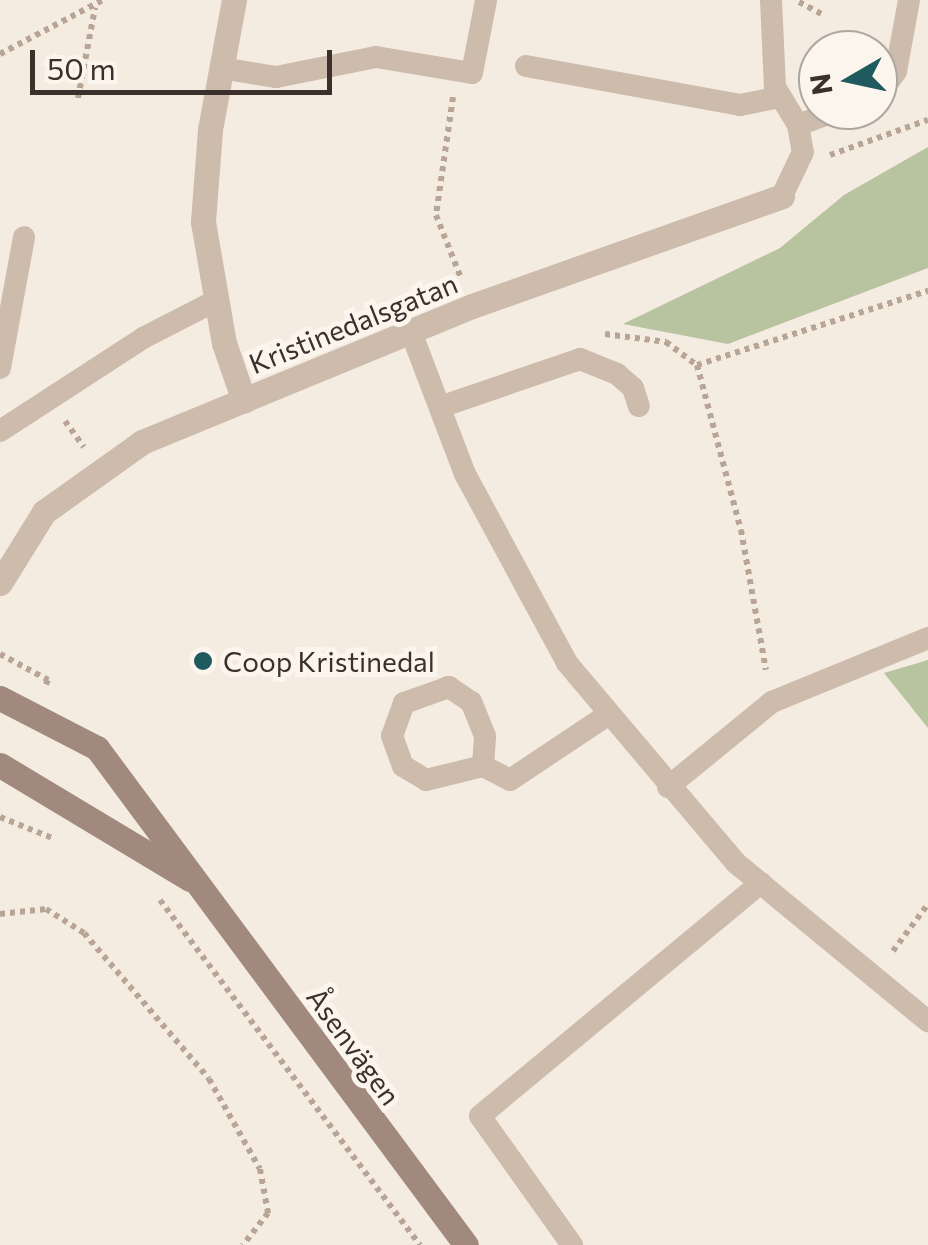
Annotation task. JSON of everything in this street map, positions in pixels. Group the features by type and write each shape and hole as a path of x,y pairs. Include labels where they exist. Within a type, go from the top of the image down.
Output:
{"street":[{"path":"234,0 221,68 203,222 214,301 244,401"},
{"name":"Kristinedalsgatan","path":"0,583 44,512 142,442 472,306 782,196"},
{"name":"Åsenvägen","path":"0,698 97,748 153,816 195,882 466,1245"},
{"name":"Åsenvägen","path":"0,765 195,882"}],"lane":[{"path":"221,68 276,77 376,57 472,74 486,0"},
{"path":"771,0 770,54 780,98 798,125"},
{"path":"898,61 909,0"},
{"path":"526,66 740,105 780,98"},
{"path":"782,196 802,152 799,130"},
{"path":"0,368 24,236"},
{"path":"0,431 142,338 214,301"},
{"path":"411,332 465,474 567,663 668,787 761,883 928,1022"},
{"path":"440,407 571,360 592,361 617,374 639,406"},
{"path":"668,787 772,702 928,638"},
{"path":"483,766 484,736 471,702 449,686 404,703 392,736 403,766 426,780 483,766 510,780 608,714"},
{"path":"572,1245 480,1116 761,883"}],"path":[{"path":"0,54 103,0"},
{"path":"78,98 95,6"},
{"path":"458,71 436,215 472,306"},
{"path":"782,196 827,156 928,120"},
{"path":"697,364 928,292"},
{"path":"571,360 591,336 627,332 666,342 697,364 741,530 772,702"},
{"path":"50,399 101,472"},
{"path":"0,817 73,846"},
{"path":"144,888 160,900 420,1245"},
{"path":"873,977 928,904"},
{"path":"1,912 46,909 84,933 209,1079 260,1169 268,1212 242,1245"}],"green space":[{"path":"928,147 928,268 728,344 623,324 780,248 844,195"},
{"path":"928,660 928,728 884,673"}],"place":[{"name":"Coop Kristinedal","path":"203,661"}]}
